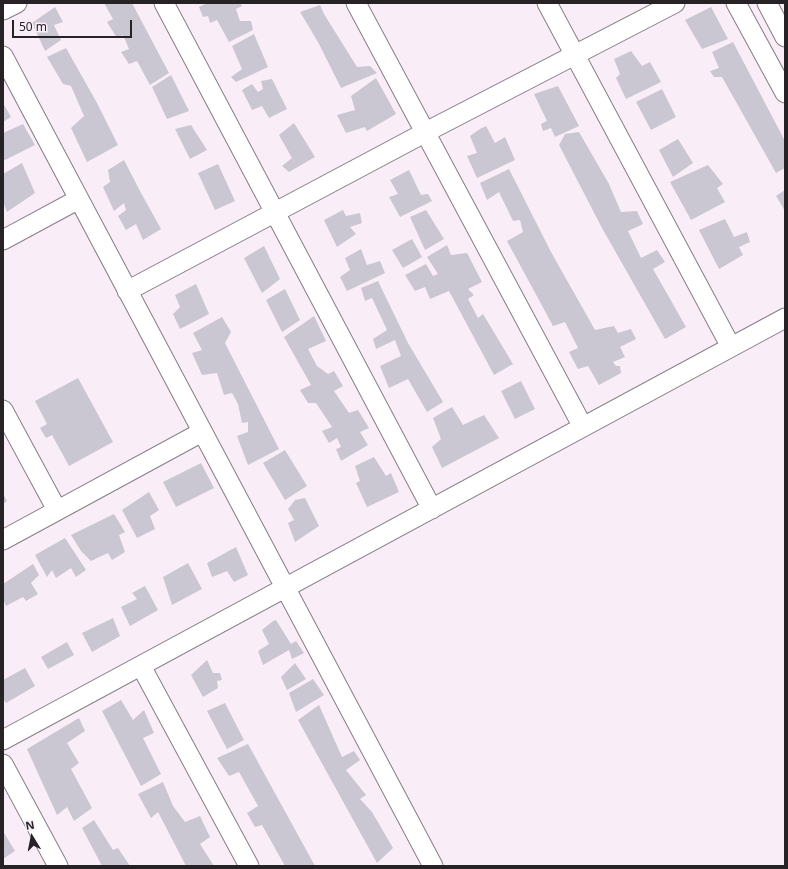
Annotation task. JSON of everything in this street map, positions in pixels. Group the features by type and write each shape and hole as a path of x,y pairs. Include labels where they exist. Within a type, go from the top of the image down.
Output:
{"street":[{"path":"3,10 17,3"},
{"path":"164,3 432,509"},
{"path":"356,3 583,427"},
{"path":"547,3 730,347"},
{"path":"127,291 426,132 675,3"},
{"path":"736,3 785,93"},
{"path":"767,3 785,37"},
{"path":"3,56 433,866"},
{"path":"3,240 79,199"},
{"path":"3,740 785,318"},
{"path":"3,410 57,510"},
{"path":"3,540 202,432"},
{"path":"141,666 249,866"},
{"path":"3,764 58,866"}],"building":[{"path":"104,3 132,3 169,73 150,85 137,61 129,64 121,52 129,49 123,35 117,38 107,22 113,19"},
{"path":"207,3 240,3 242,6 236,9 240,21 251,21 253,30 229,42 217,20 210,23 208,16 203,17 199,7"},
{"path":"320,5 357,67 370,66 377,73 341,88 318,42 300,12"},
{"path":"55,7 63,22 54,25 61,40 45,51 32,23"},
{"path":"711,7 728,39 702,49 685,20"},
{"path":"254,34 268,67 236,82 231,77 242,69 232,46"},
{"path":"733,42 785,141 785,168 776,173 722,77 714,77 710,71 719,68 712,52"},
{"path":"66,48 97,103 118,145 87,162 71,128 84,116 71,86 63,84 47,57"},
{"path":"631,51 642,66 650,62 661,82 626,99 616,78 620,74 614,59"},
{"path":"171,75 189,111 167,119 152,87"},
{"path":"376,78 396,114 367,131 365,127 346,133 337,115 355,110 351,96"},
{"path":"272,79 287,109 269,118 262,106 252,110 242,90 252,84 258,92 263,89 261,81"},
{"path":"558,86 579,126 555,137 551,128 543,131 541,124 547,121 534,94"},
{"path":"662,89 676,117 651,130 636,102"},
{"path":"3,103 11,117 3,122"},
{"path":"294,123 315,157 289,172 282,166 292,158 279,135"},
{"path":"23,124 35,145 3,161 3,133"},
{"path":"191,125 207,150 190,159 175,129"},
{"path":"486,126 495,143 505,137 515,160 477,178 467,156 477,153 470,136"},
{"path":"579,132 609,184 621,212 637,211 643,224 628,231 641,258 657,250 665,262 653,269 686,327 665,339 602,228 559,145 565,134"},
{"path":"678,139 693,163 673,177 659,150"},
{"path":"124,160 161,229 143,240 136,224 126,230 118,216 126,210 124,203 114,211 103,187 110,182 108,170"},
{"path":"22,163 35,193 7,212 3,202 3,174"},
{"path":"218,164 235,201 215,210 198,173"},
{"path":"708,165 723,184 717,188 725,202 691,220 670,182"},
{"path":"509,169 551,252 595,330 614,326 618,333 631,329 636,339 620,347 625,357 613,362 616,366 620,366 621,373 599,385 588,366 578,369 569,352 578,348 565,322 553,326 507,241 523,232 520,220 513,221 499,192 487,200 480,183"},
{"path":"409,170 421,195 428,194 432,201 400,217 389,197 398,194 390,180"},
{"path":"785,190 785,211 776,196"},
{"path":"343,210 346,216 360,213 362,223 350,227 356,234 337,247 324,220"},
{"path":"426,210 444,239 425,250 410,217"},
{"path":"725,219 734,237 747,232 750,242 739,247 743,255 719,269 699,230"},
{"path":"412,239 422,257 403,268 392,250"},
{"path":"447,245 451,255 467,253 482,282 468,289 474,295 468,299 478,318 483,314 513,364 494,375 449,291 430,299 425,287 415,291 405,275 426,264 433,276 438,274 427,257"},
{"path":"264,246 280,279 262,293 244,258"},
{"path":"361,249 367,265 380,261 385,273 347,291 340,277 350,270 345,258"},
{"path":"378,281 408,343 443,402 427,412 408,379 389,388 380,366 401,356 395,340 376,349 373,339 387,330 372,298 365,301 361,288"},
{"path":"196,284 209,314 180,329 173,314 180,307 175,295"},
{"path":"285,289 300,320 282,332 266,300"},
{"path":"314,316 326,341 308,349 317,366 328,374 334,371 343,386 334,391 349,413 358,410 369,428 360,432 368,445 341,461 336,449 341,447 337,438 329,443 322,431 332,427 316,403 308,403 300,390 311,385 284,337"},
{"path":"222,317 231,332 225,343 279,449 248,465 237,436 248,432 248,422 242,423 238,404 232,393 224,395 217,373 202,375 192,353 202,350 193,333"},
{"path":"78,378 113,442 69,466 52,435 46,438 40,428 47,424 35,401"},
{"path":"521,381 535,409 515,419 501,391"},
{"path":"452,407 463,425 484,415 499,438 442,468 432,447 441,439 433,418"},
{"path":"285,450 307,486 285,500 263,463"},
{"path":"374,457 386,476 391,473 399,492 367,507 356,483 360,481 355,466"},
{"path":"201,463 214,488 176,507 163,482"},
{"path":"149,492 159,510 150,516 155,529 137,538 122,510"},
{"path":"3,494 7,501 3,504"},
{"path":"305,498 319,526 295,542 288,523 294,520 288,509 295,500"},
{"path":"114,514 125,532 119,535 125,552 112,560 108,553 91,561 81,551 71,535"},
{"path":"65,538 86,570 76,577 71,568 56,578 52,570 47,577 35,555"},
{"path":"236,547 248,575 234,582 227,571 212,577 207,563"},
{"path":"188,563 202,589 172,605 163,577"},
{"path":"33,564 39,575 31,583 38,594 26,601 23,597 6,606 3,599 3,584"},
{"path":"145,586 158,610 130,626 121,607 137,599 132,593"},
{"path":"113,618 120,636 92,652 82,633"},
{"path":"276,620 291,644 296,641 304,653 292,659 289,650 263,665 258,651 269,644 262,630"},
{"path":"67,642 74,655 48,669 41,657"},
{"path":"207,660 213,673 220,673 222,680 217,681 218,688 203,697 191,675"},
{"path":"295,663 306,679 287,690 281,677"},
{"path":"25,668 35,686 6,703 3,699 3,680"},
{"path":"313,679 324,695 296,712 289,693"},
{"path":"121,700 133,720 144,710 154,733 143,738 161,774 141,786 102,711"},
{"path":"225,703 244,740 227,749 207,711"},
{"path":"319,705 342,757 354,751 360,760 346,770 366,795 360,799 372,812 393,848 377,863 298,720"},
{"path":"79,718 85,731 67,743 79,763 71,769 92,808 74,821 67,807 57,815 27,749"},
{"path":"248,744 315,866 285,866 262,825 255,827 247,813 258,806 239,772 229,776 217,758"},
{"path":"163,782 173,806 185,822 200,816 210,837 200,844 214,866 186,866 158,812 151,818 138,794"},
{"path":"94,820 113,850 118,848 130,866 102,866 82,828"},
{"path":"3,831 15,851 3,859"}]}
